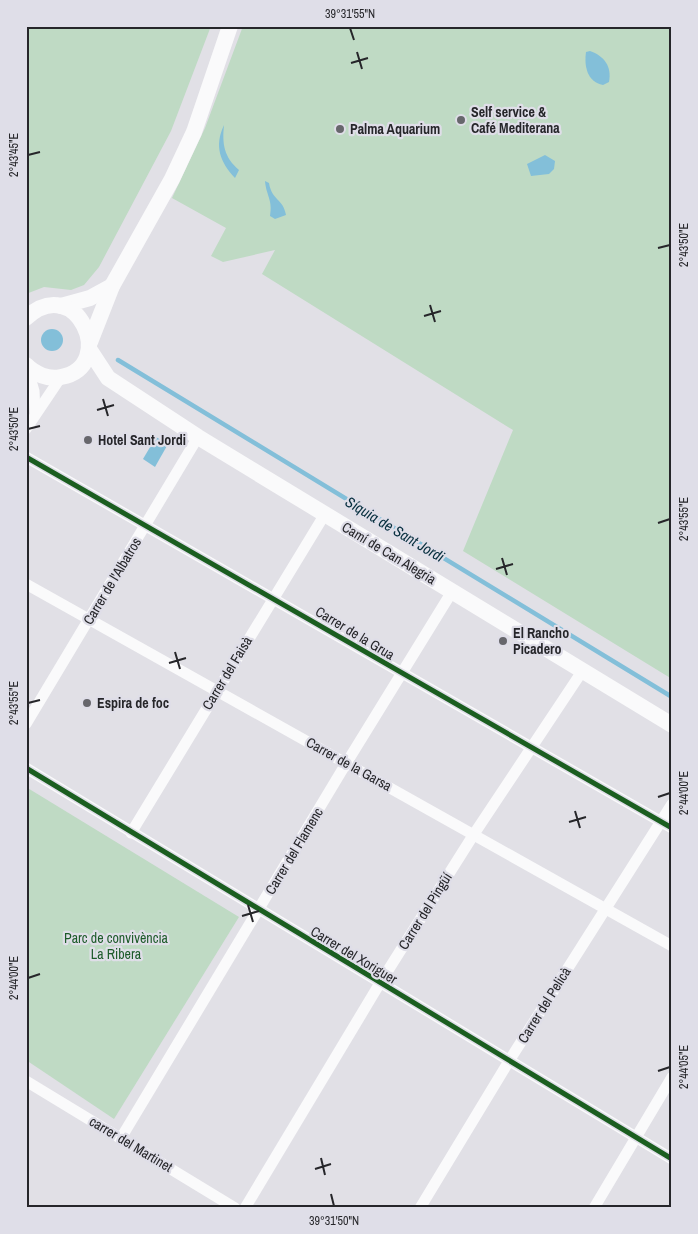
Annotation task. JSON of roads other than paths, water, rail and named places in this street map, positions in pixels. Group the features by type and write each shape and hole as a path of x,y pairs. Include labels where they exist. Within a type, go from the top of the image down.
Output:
{"street":[{"path":"26,429 35,413 64,376 81,365 112,286 172,179 190,140 230,26"},
{"path":"26,318 43,307 61,306 90,298 112,286"},
{"path":"61,306 77,315 87,328 89,346 108,378"},
{"path":"27,366 41,376 89,374 108,378"},
{"path":"27,366 34,391 35,413"},
{"name":"Camí de Can Alegria","path":"108,378 198,437 453,590 672,725"},
{"name":"Carrer de l'Albatros","path":"26,724 198,437"},
{"name":"Carrer de la Grua","path":"26,457 273,597 403,675 672,828"},
{"name":"Carrer del Faisà","path":"130,833 325,514"},
{"name":"Carrer de la Garsa","path":"26,584 606,907 672,946"},
{"name":"Carrer del Flamenc","path":"121,1138 347,762 403,675 453,590"},
{"name":"Carrer del Pingüí","path":"245,1208 380,983 474,834 583,670"},
{"name":"Carrer del Xoriguer","path":"26,768 130,833 672,1159"},
{"name":"Carrer del Pelicà","path":"420,1208 509,1061 672,804"},
{"path":"594,1208 672,1077"},
{"name":"carrer del Martinet","path":"26,1081 235,1208"}],"water":[{"path":"590,51 603,59 608,66 609,82 603,85 593,81 586,68 586,52"},
{"path":"224,125 223,138 225,150 230,160 239,170 235,178 222,160 220,153 219,140"},
{"path":"545,155 555,161 554,169 549,174 531,176 527,164"},
{"path":"265,181 269,183 272,193 285,209 286,215 275,219 270,216 271,206"},
{"path":"48,329 56,329 63,336 63,344 56,351 48,351 41,344 41,336"},
{"path":"156,437 168,444 155,467 143,459"}],"waterway":[{"name":"Síquia de Sant Jordi","path":"118,360 672,697"}],"place":[{"name":"Self service & Café Mediterana","path":"461,120"},
{"name":"Palma Aquarium","path":"340,129"},
{"name":"Hotel Sant Jordi","path":"88,440"},
{"name":"El Rancho Picadero","path":"503,641"},
{"name":"Espira de foc","path":"87,703"}],"park label":[{"name":"Parc de convivència La Ribera","path":"116,946"}]}
